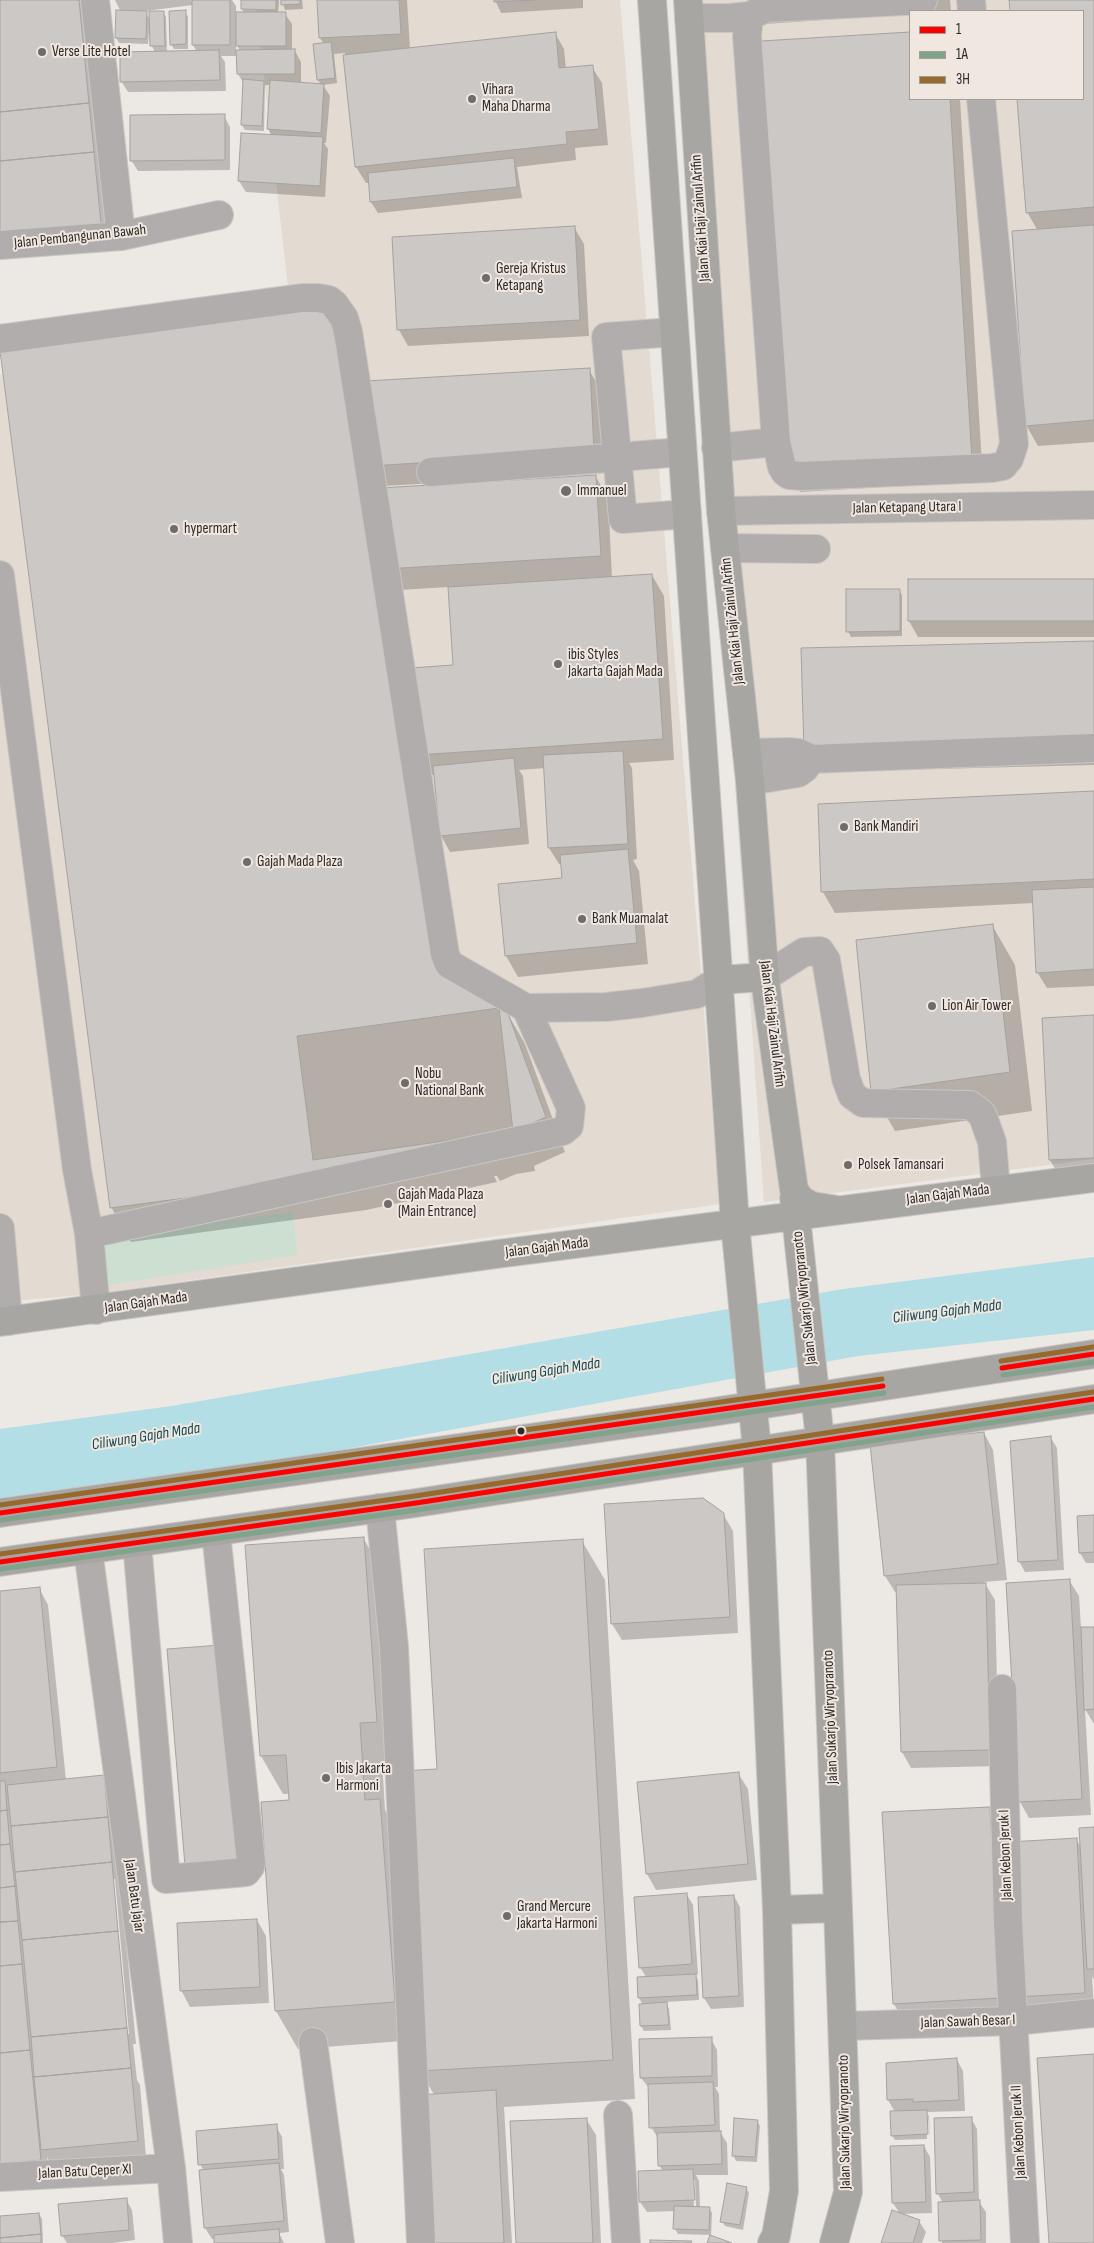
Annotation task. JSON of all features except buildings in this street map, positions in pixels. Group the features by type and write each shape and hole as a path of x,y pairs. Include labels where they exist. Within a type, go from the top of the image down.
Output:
{"main road":[{"path":"688,9 653,10 735,1223 757,1450 777,1910 784,2191 772,2243"},
{"name":"Jalan Kiai Haji Zainul Arifin","path":"688,9 721,511 750,781 765,976 795,1203"},
{"path":"719,980 765,976"},
{"name":"Jalan Gajah Mada","path":"4,1321 735,1223 795,1203 838,1210 1094,1178"},
{"name":"Jalan Sukarjo Wiryopranoto","path":"795,1203 820,1440 843,2026 848,2192 834,2243"},
{"path":"0,1513 542,1437 752,1394 814,1384 1094,1354"},
{"path":"0,1562 216,1533 1094,1399"},
{"path":"777,1910 838,1908"}],"street":[{"path":"95,0 121,236"},
{"path":"688,9 730,18 749,16 767,8 923,0"},
{"path":"749,16 747,36 776,442 782,467 790,475 992,468 1003,466 1009,459 1014,444 981,100"},
{"name":"Jalan Pembangunan Bawah","path":"0,246 121,236 219,215"},
{"path":"0,339 302,298 329,300 334,304 344,318 348,331 369,476 445,954 449,964 526,1008 606,1007 642,1003 697,994 719,980"},
{"path":"674,332 606,337 623,519 687,514"},
{"path":"716,448 776,442"},
{"path":"431,472 682,452"},
{"name":"Jalan Ketapang Utara I","path":"721,511 1094,505"},
{"path":"725,548 816,549"},
{"path":"0,575 77,1170 89,1234 96,1310"},
{"path":"747,753 788,752 798,753 811,759 1094,748"},
{"path":"750,781 798,773 805,768 811,759"},
{"path":"765,976 804,952 820,951 826,960 846,1079 852,1095 863,1103 970,1105 982,1114 992,1142 996,1189"},
{"path":"89,1234 562,1131 569,1126 571,1108 526,1008"},
{"path":"0,1228 4,1321"},
{"path":"380,1508 394,1647 421,2243"},
{"path":"137,1544 166,1879 246,1872 250,1868 251,1862 216,1533"},
{"name":"Jalan Batu Jajar","path":"88,1550 171,2168 178,2243"},
{"name":"Jalan Kebon Jeruk I","path":"1002,1689 1008,1922 1014,2021"},
{"name":"Jalan Sawah Besar I","path":"843,2026 1014,2021 1094,2013"},
{"name":"Jalan Kebon Jeruk II","path":"1014,2021 1025,2243"},
{"path":"313,2042 340,2243"},
{"path":"618,2115 626,2243"},
{"name":"Jalan Batu Ceper XI","path":"0,2177 171,2168"}],"shaded area":[{"path":"255,0 620,0 720,1204 94,1294 0,1302 0,375 294,339"},
{"path":"681,0 1091,0 1094,192 1094,1159 764,1202"}],"green space":[{"path":"293,1212 297,1255 103,1286 97,1238"}],"water":[{"name":"Ciliwung Gajah Mada","path":"1094,1257 1094,1330 858,1356 185,1478 0,1502 0,1429 172,1406 843,1289"}],"transit line":[{"name":"3H","path":"1001,1361 1093,1347"},
{"name":"1","path":"1002,1368 1094,1354"},
{"name":"1A","path":"1003,1375 1094,1362"},
{"name":"3H","path":"0,1505 882,1379"},
{"name":"1","path":"0,1513 883,1386"},
{"name":"3H","path":"0,1554 415,1496 1093,1392"},
{"name":"1A","path":"1,1520 884,1393"},
{"name":"1","path":"0,1562 416,1503 1094,1399"},
{"name":"1A","path":"1,1569 417,1510 1094,1407"}],"place":[{"name":"Verse Lite Hotel","path":"42,52"},
{"name":"Vihara Maha Dharma","path":"472,99"},
{"name":"Gereja Kristus Ketapang","path":"486,278"},
{"name":"Immanuel","path":"566,491"},
{"name":"hypermart","path":"174,529"},
{"name":"ibis Styles Jakarta Gajah Mada","path":"558,664"},
{"name":"Bank Mandiri","path":"844,827"},
{"name":"Gajah Mada Plaza","path":"247,862"},
{"name":"Bank Muamalat","path":"582,919"},
{"name":"Lion Air Tower","path":"932,1006"},
{"name":"Nobu National Bank","path":"405,1083"},
{"name":"Polsek Tamansari","path":"848,1165"},
{"name":"Gajah Mada Plaza (Main Entrance)","path":"388,1204"},
{"name":"Ibis Jakarta Harmoni","path":"326,1778"},
{"name":"Grand Mercure Jakarta Harmoni","path":"507,1916"}]}
